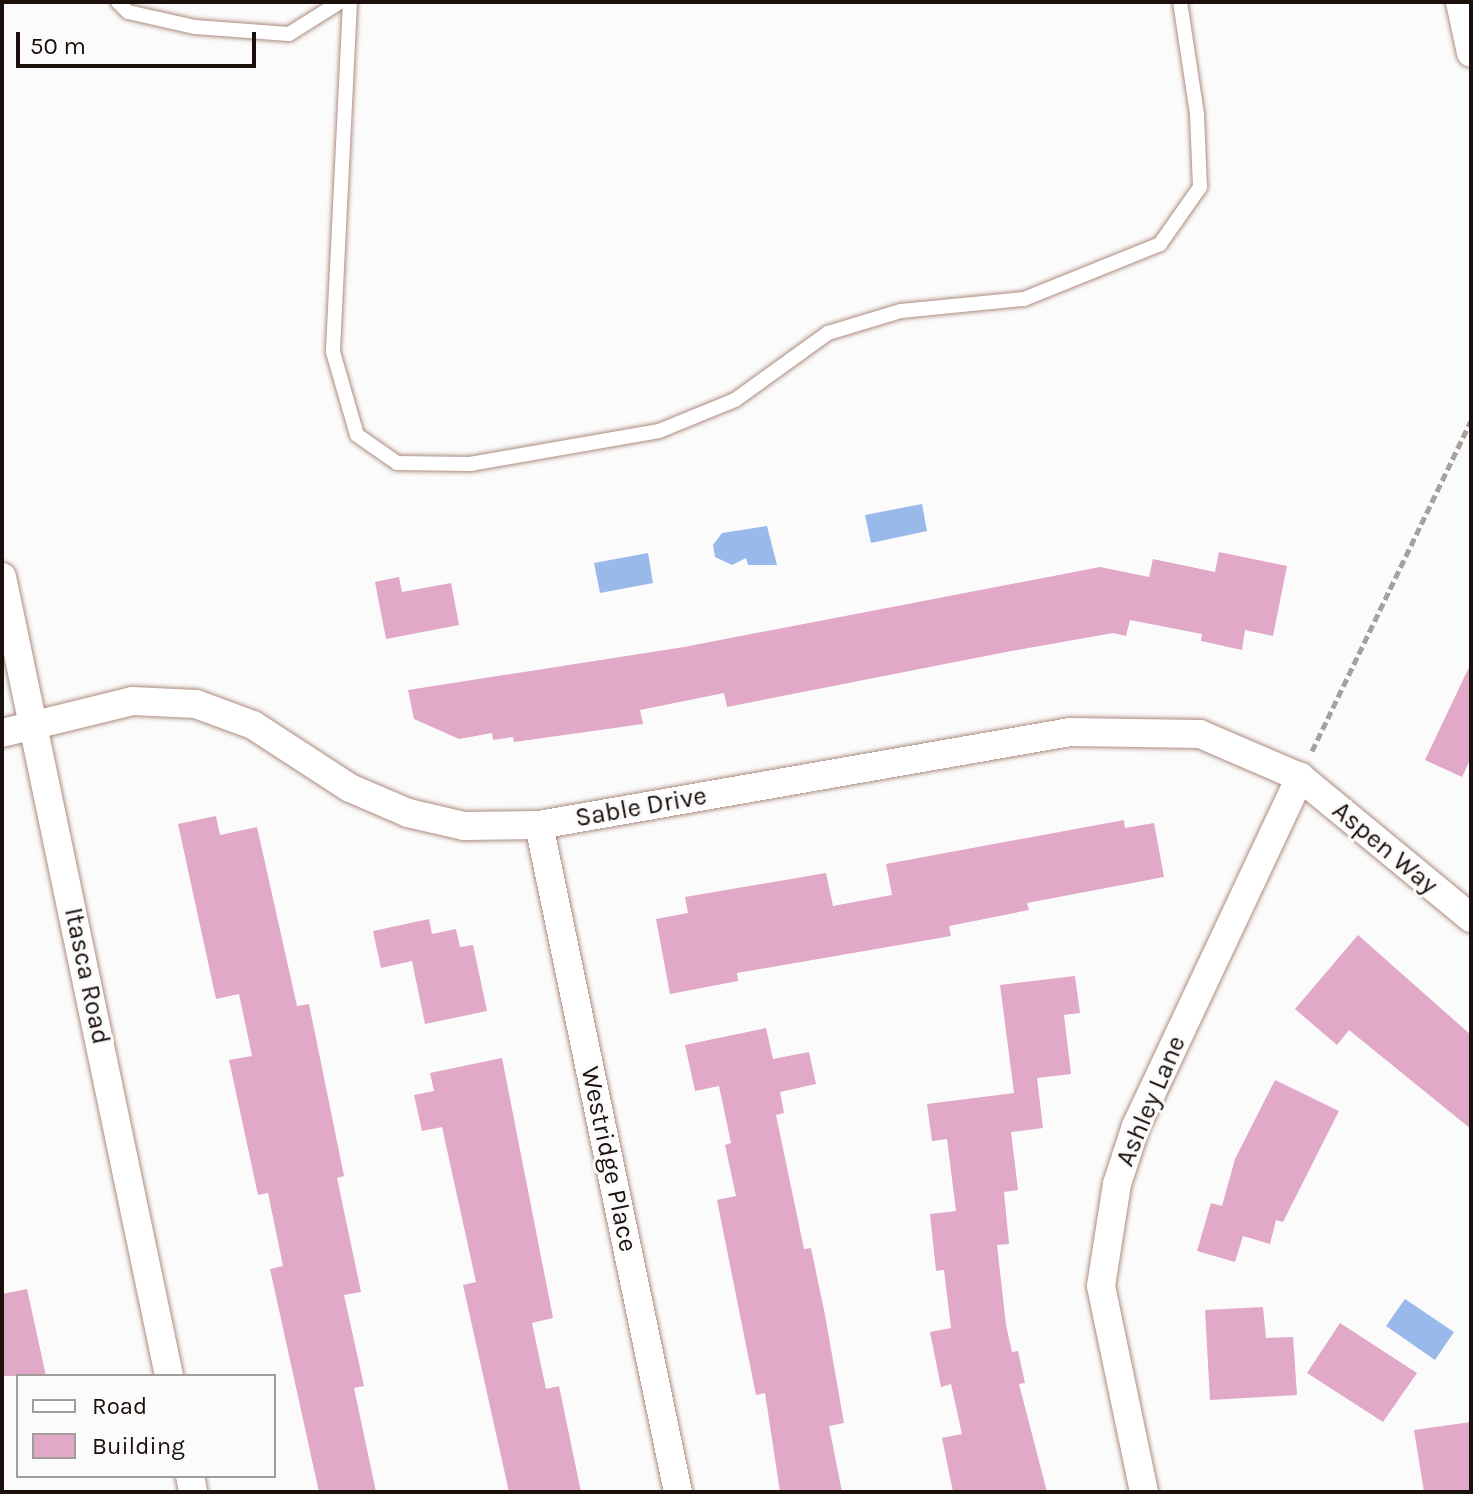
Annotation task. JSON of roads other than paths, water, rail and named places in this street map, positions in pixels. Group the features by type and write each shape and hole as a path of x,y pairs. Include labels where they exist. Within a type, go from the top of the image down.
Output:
{"street":[{"path":"1460,2 1471,53"},
{"name":"Itasca Road","path":"2,577 169,1374"},
{"name":"Sable Drive","path":"2,733 132,701 196,704 253,725 350,788 408,813 464,826 539,825 1070,732 1200,734 1300,777"},
{"name":"Aspen Way","path":"1300,777 1471,918"},
{"name":"Ashley Lane","path":"1144,1492 1101,1286 1117,1184 1136,1126 1300,777"},
{"name":"Westridge Place","path":"539,825 678,1492"}],"lane":[{"path":"118,2 128,12 195,27 289,34 340,2"},
{"path":"350,2 333,352 357,435 397,463 470,464 659,431 735,400 828,333 901,311 1024,299 1160,244 1200,187 1197,114 1180,2"}],"water":[{"path":"922,504 927,531 871,543 865,515"},
{"path":"767,526 777,565 748,565 746,558 732,565 715,557 713,545 722,533"},
{"path":"648,553 653,583 600,593 594,563"},
{"path":"1405,1299 1454,1332 1435,1360 1386,1326"}]}
